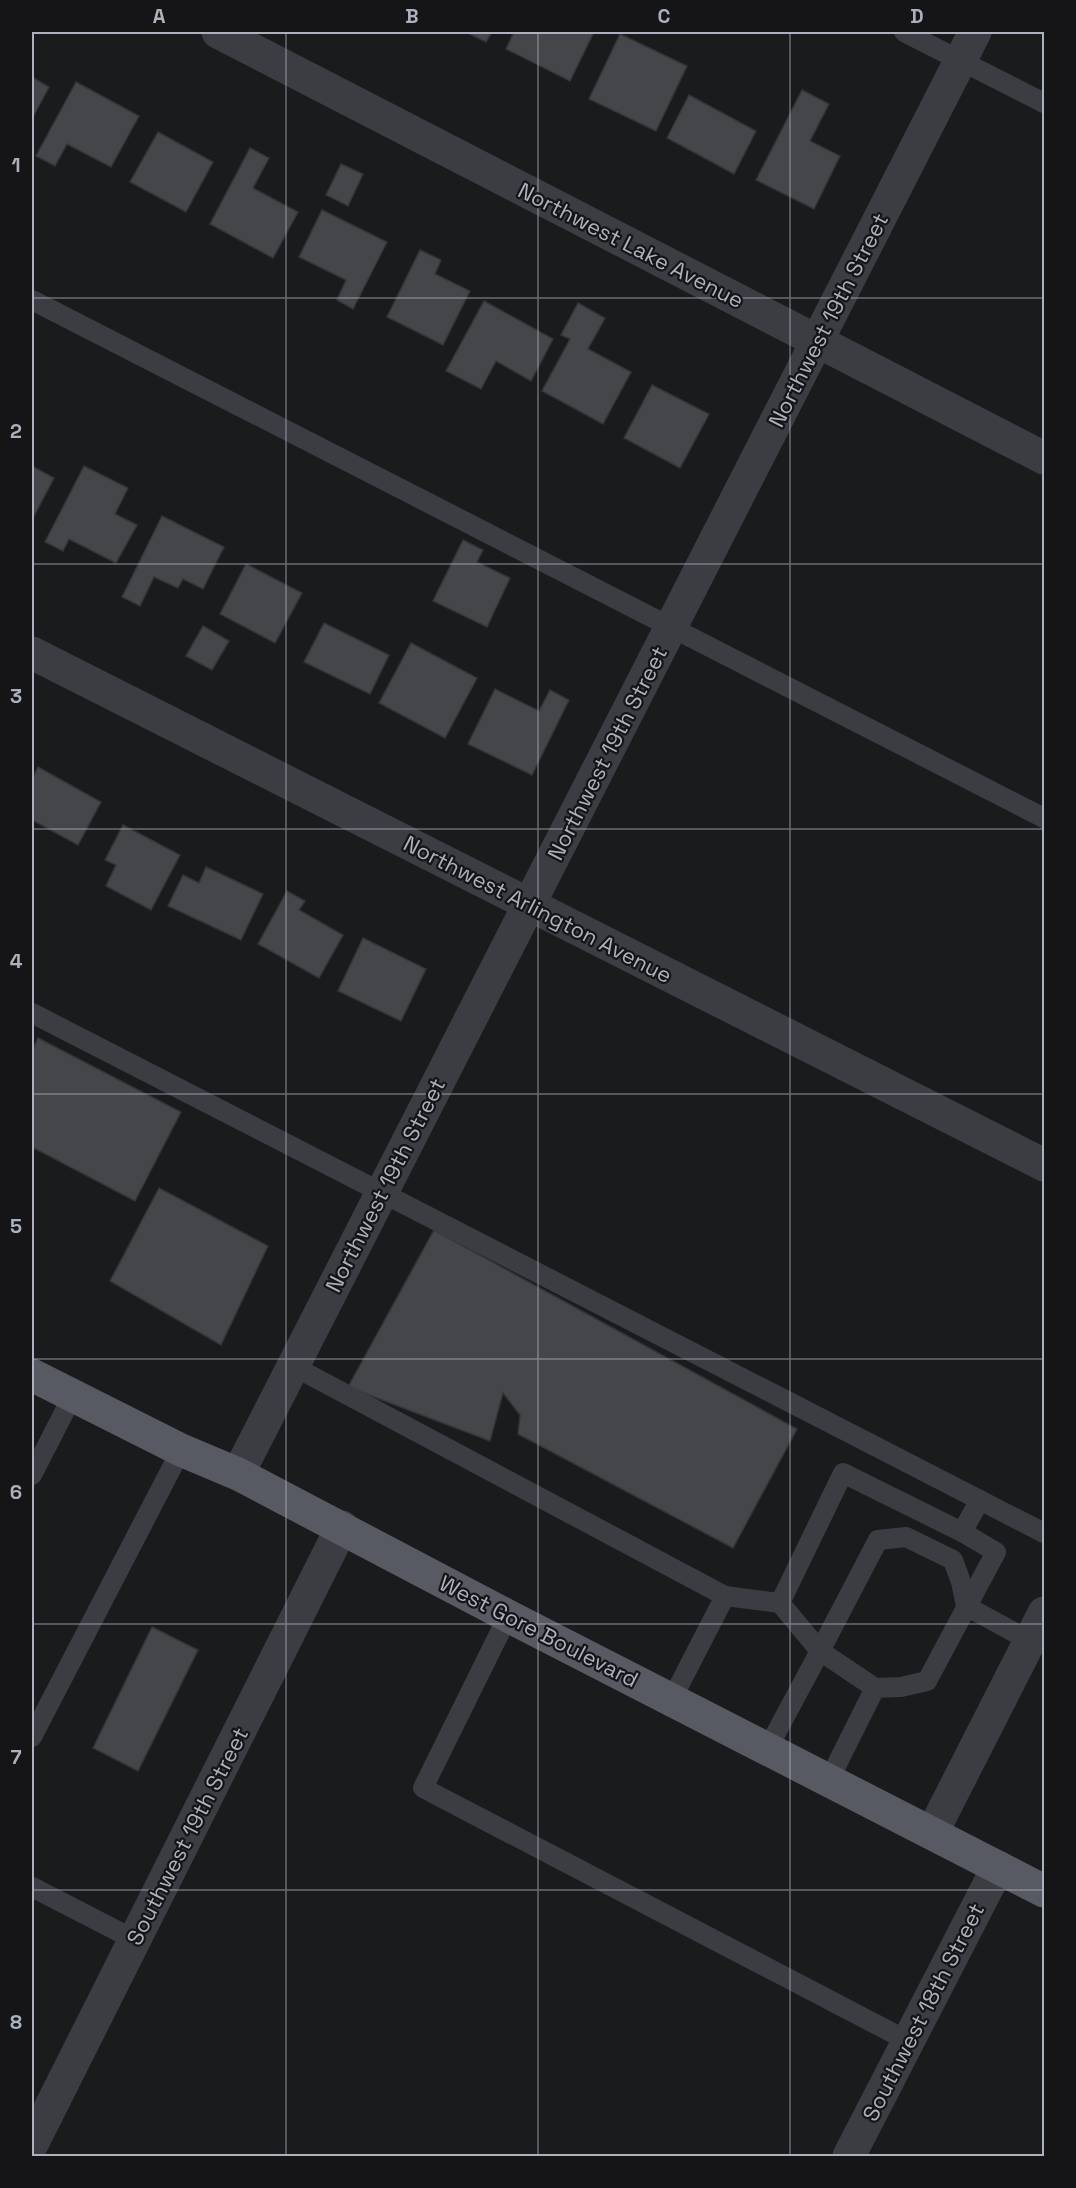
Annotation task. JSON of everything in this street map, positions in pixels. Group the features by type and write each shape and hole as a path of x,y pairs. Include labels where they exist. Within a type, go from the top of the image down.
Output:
{"main road":[{"name":"West Gore Boulevard","path":"32,1375 72,1397 181,1450 238,1474 342,1527 508,1616 1044,1891"}],"street":[{"name":"Northwest Lake Avenue","path":"218,32 1044,458"},
{"name":"Northwest 19th Street","path":"238,1474 975,32"},
{"name":"Northwest Arlington Avenue","path":"32,653 1044,1165"},
{"name":"Southwest 19th Street","path":"32,2144 342,1527"},
{"path":"932,1833 1037,1627"},
{"name":"Southwest 18th Street","path":"849,2157 998,1867"}],"lane":[{"path":"904,32 1044,103"},
{"path":"32,300 1044,818"},
{"path":"32,1013 1044,1533"},
{"path":"293,1366 725,1596 780,1603 820,1651 875,1688 901,1687 927,1681 996,1552 962,1532 843,1473 780,1603"},
{"path":"32,1475 72,1397"},
{"path":"32,1737 181,1450"},
{"path":"962,1532 980,1500"},
{"path":"768,1748 878,1540 906,1537 953,1560 966,1606"},
{"path":"672,1699 725,1596"},
{"path":"966,1606 1037,1627"},
{"path":"508,1616 423,1788 908,2041"},
{"path":"829,1780 875,1688"},
{"path":"32,1887 135,1940"}],"building":[{"path":"466,32 492,32 486,42"},
{"path":"514,32 594,32 570,81 506,49"},
{"path":"620,34 687,66 656,131 589,99"},
{"path":"32,77 49,87 32,119"},
{"path":"76,82 139,116 111,167 67,144 55,166 36,156"},
{"path":"802,90 829,104 810,141 840,156 814,209 756,180"},
{"path":"689,95 756,131 734,174 667,138"},
{"path":"158,132 213,162 186,212 130,182"},
{"path":"250,148 269,158 253,188 298,212 273,258 210,224"},
{"path":"341,164 363,174 348,206 326,195"},
{"path":"322,210 387,242 353,309 337,300 346,280 299,257"},
{"path":"420,250 441,260 435,274 470,291 443,345 387,317"},
{"path":"484,301 553,339 531,381 496,361 481,389 446,371"},
{"path":"578,303 605,318 588,349 631,372 603,424 542,391 570,339 561,335"},
{"path":"652,385 709,414 680,468 624,438"},
{"path":"32,466 54,478 32,520"},
{"path":"84,466 128,488 115,514 137,525 116,563 69,539 63,551 45,542"},
{"path":"162,516 224,547 203,589 183,579 178,588 154,577 140,606 122,597"},
{"path":"463,540 483,550 477,562 510,578 487,627 433,601"},
{"path":"246,564 302,593 275,643 220,614"},
{"path":"324,623 389,655 370,694 304,662"},
{"path":"203,626 229,641 212,670 186,656"},
{"path":"411,643 477,678 445,738 379,703"},
{"path":"495,689 539,711 550,690 569,700 532,775 468,744"},
{"path":"38,767 101,802 78,845 32,820 32,779"},
{"path":"123,825 180,855 151,910 106,886 116,865 105,860"},
{"path":"206,867 263,894 241,940 168,906 183,875 199,883"},
{"path":"287,891 305,901 299,910 343,935 319,978 258,944"},
{"path":"363,938 426,969 401,1021 338,991"},
{"path":"38,1038 181,1112 135,1201 32,1147 32,1051"},
{"path":"159,1188 268,1246 221,1345 110,1281"},
{"path":"434,1230 797,1429 733,1548 518,1434 520,1415 503,1393 490,1441 348,1387"},
{"path":"152,1627 198,1650 138,1771 93,1748"}]}
